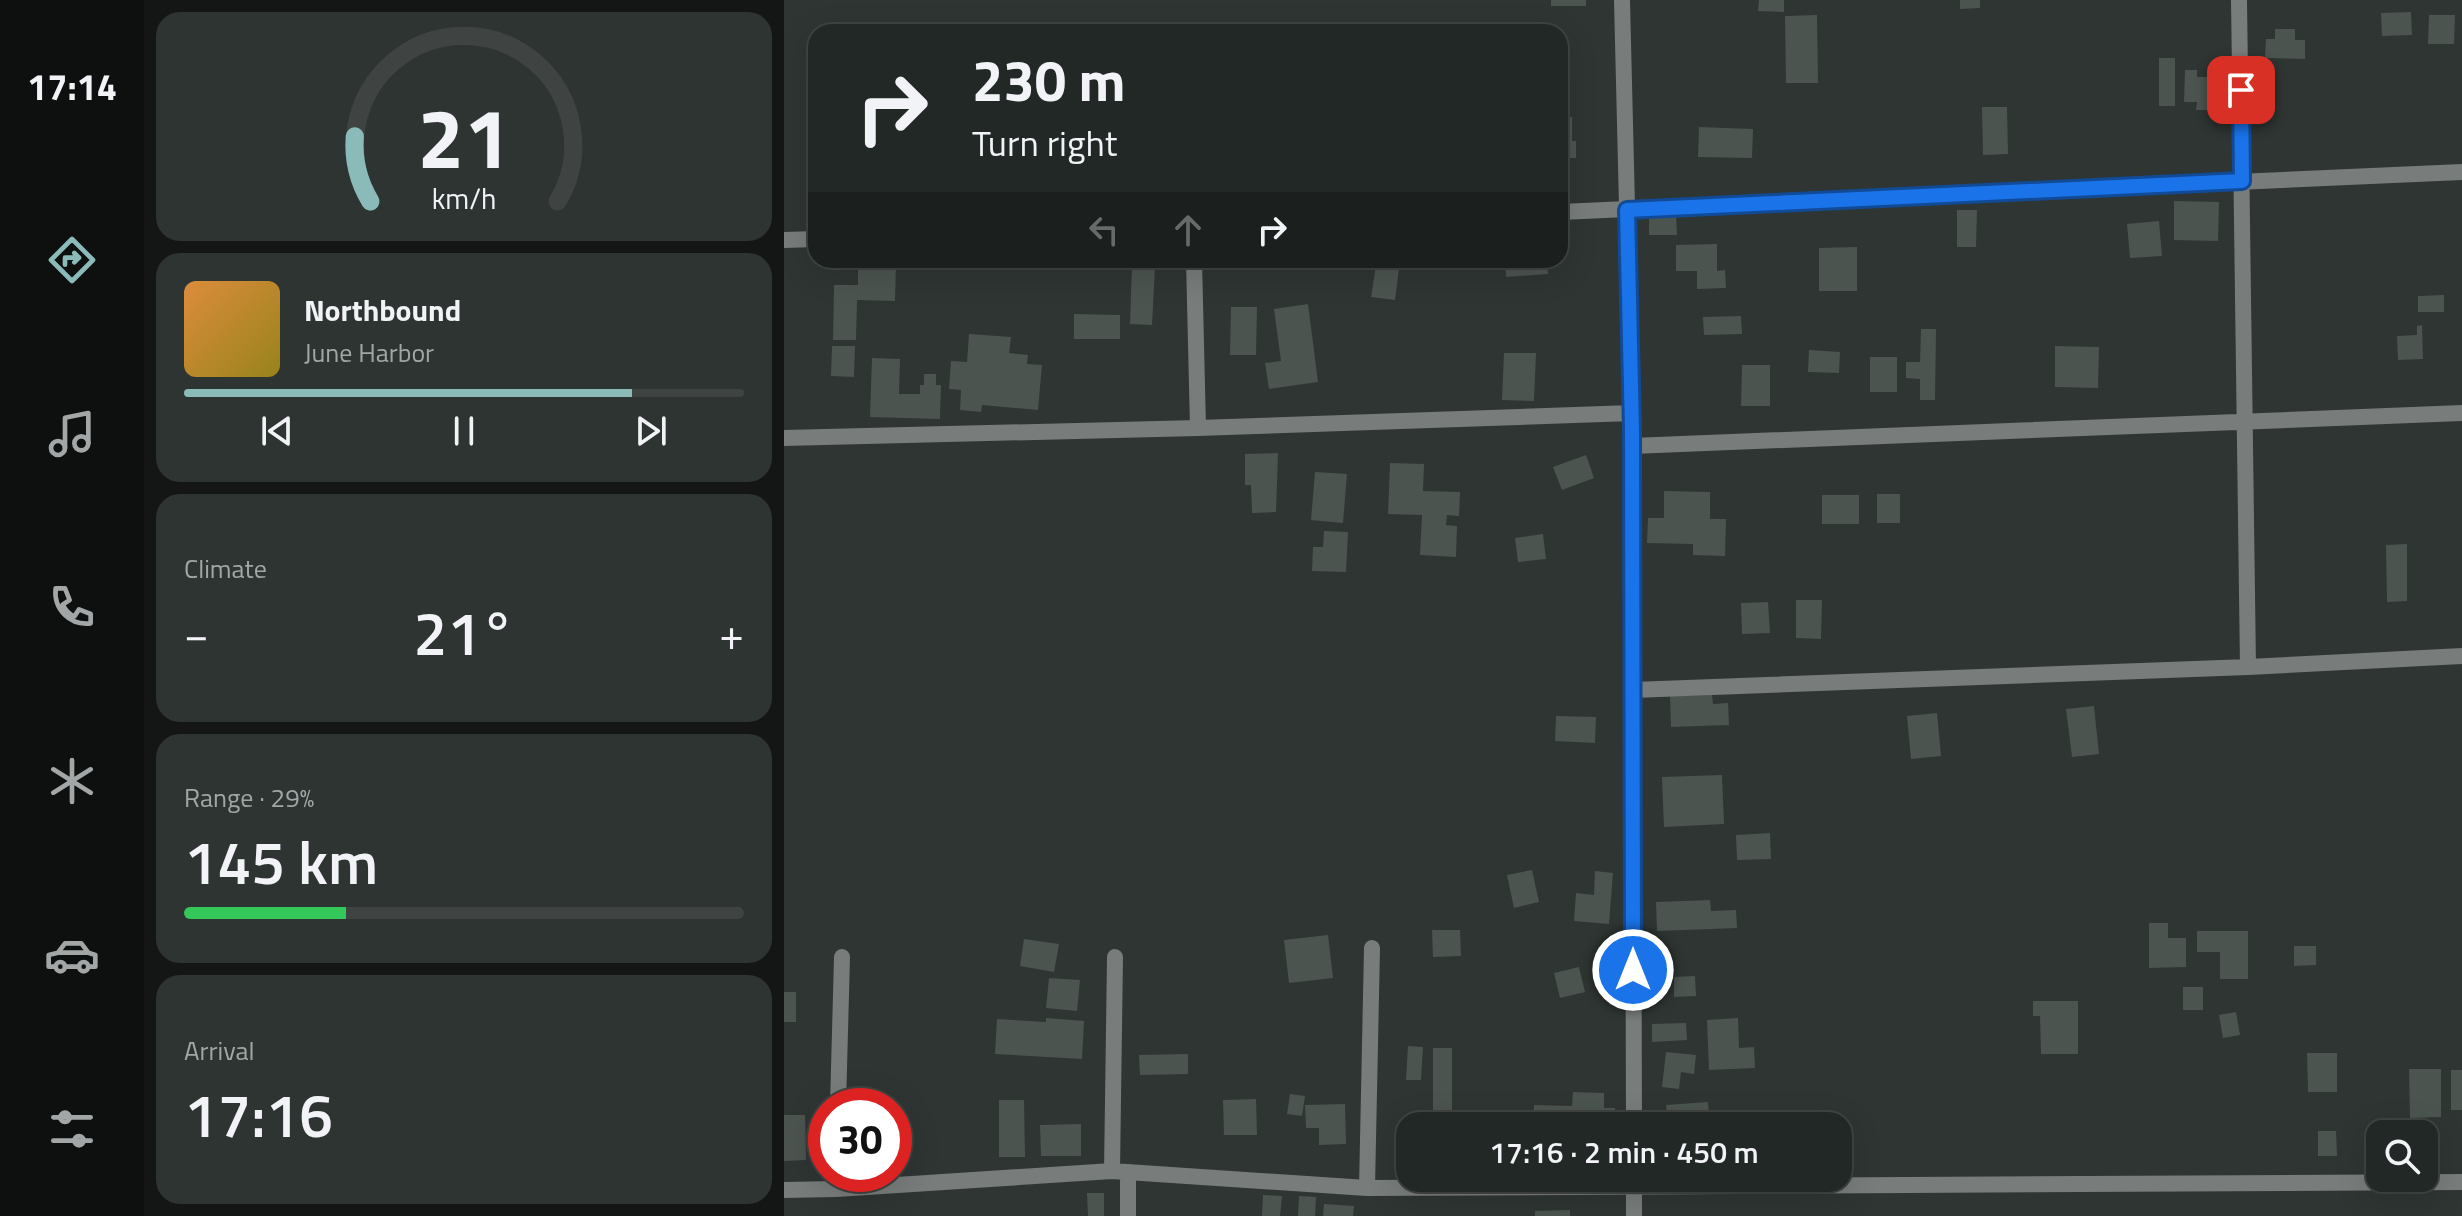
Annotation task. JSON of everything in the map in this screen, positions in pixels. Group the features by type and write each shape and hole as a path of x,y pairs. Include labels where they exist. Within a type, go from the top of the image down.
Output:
{"street":[{"path":"1622,0 1632,413 1634,1112"},
{"path":"2239,0 2248,667"},
{"path":"1568,212 2462,172"},
{"path":"784,240 808,239"},
{"path":"1194,268 1198,428"},
{"path":"784,438 1632,413"},
{"path":"1632,446 2462,413"},
{"path":"1633,690 2462,656"},
{"path":"1367,1188 1372,948"},
{"path":"838,1088 842,957"},
{"path":"1115,957 1120,1172 1128,1216"},
{"path":"912,1179 1120,1172 1396,1187"},
{"path":"1852,1183 2462,1182"},
{"path":"784,1190 808,1186"},
{"path":"1634,1192 1634,1216"}],"building":[{"path":"1551,0 1586,0 1586,6 1551,6"},
{"path":"1759,0 1784,0 1784,12 1758,11"},
{"path":"1960,0 1980,0 1980,8 1960,9"},
{"path":"2411,12 2412,35 2382,36 2381,13"},
{"path":"1817,15 1818,83 1786,83 1785,16"},
{"path":"2429,15 2455,15 2454,44 2428,44"},
{"path":"2275,29 2295,29 2295,40 2305,40 2305,59 2265,58 2266,39 2275,39"},
{"path":"2159,58 2175,58 2175,106 2159,106"},
{"path":"2185,70 2197,70 2197,77 2211,77 2211,110 2196,110 2197,102 2184,102"},
{"path":"1982,107 2007,107 2008,154 1983,155"},
{"path":"1568,117 1572,117 1576,158 1568,158"},
{"path":"1699,127 1753,129 1752,158 1698,157"},
{"path":"2174,201 2219,202 2218,241 2174,240"},
{"path":"1957,210 1977,210 1976,247 1957,247"},
{"path":"1649,215 1676,215 1677,235 1649,235"},
{"path":"2159,221 2162,256 2130,258 2127,224"},
{"path":"1717,244 1717,271 1725,270 1726,288 1697,289 1697,271 1676,271 1676,245"},
{"path":"1857,247 1857,291 1819,291 1819,248"},
{"path":"858,268 896,268 895,301 857,300 856,340 833,340 834,285 858,285"},
{"path":"1132,268 1155,268 1152,325 1130,324"},
{"path":"1376,268 1399,269 1395,300 1371,297"},
{"path":"1505,268 1548,268 1548,274 1506,277"},
{"path":"2444,295 2444,312 2418,312 2418,296"},
{"path":"1308,304 1318,382 1269,389 1265,363 1281,361 1274,309"},
{"path":"1231,307 1257,307 1256,355 1230,355"},
{"path":"1074,314 1120,315 1120,339 1074,339"},
{"path":"1741,316 1742,334 1704,335 1703,317"},
{"path":"2422,325 2423,359 2398,360 2397,336 2417,335 2417,326"},
{"path":"1921,329 1936,329 1935,400 1920,400 1920,379 1906,378 1906,362 1920,362"},
{"path":"969,334 1011,337 1009,353 1028,355 1027,364 1042,365 1038,410 982,405 981,412 960,410 961,390 949,389 951,361 967,362"},
{"path":"832,346 855,346 854,377 831,376"},
{"path":"2055,346 2099,347 2098,388 2055,387"},
{"path":"1809,350 1840,352 1839,373 1808,372"},
{"path":"1504,353 1536,353 1534,401 1502,400"},
{"path":"1870,357 1897,357 1897,392 1870,392"},
{"path":"872,358 900,359 899,394 920,394 924,374 936,374 936,385 941,385 940,419 870,417"},
{"path":"1742,365 1770,365 1770,406 1741,406"},
{"path":"1278,453 1276,512 1252,513 1251,485 1245,485 1245,454"},
{"path":"1586,455 1594,478 1562,490 1553,467"},
{"path":"1390,463 1424,464 1423,491 1460,492 1459,516 1447,515 1446,525 1457,526 1456,557 1420,555 1422,515 1388,514"},
{"path":"1315,472 1347,474 1343,523 1311,520"},
{"path":"1664,491 1710,492 1710,519 1726,519 1725,556 1693,555 1693,544 1647,543 1648,518 1664,518"},
{"path":"1877,494 1900,494 1900,523 1877,523"},
{"path":"1822,495 1859,495 1859,524 1822,524"},
{"path":"1324,531 1348,532 1346,572 1312,571 1313,547 1323,547"},
{"path":"1543,534 1546,559 1518,562 1515,538"},
{"path":"2407,544 2407,601 2387,602 2386,545"},
{"path":"1796,600 1822,600 1821,639 1796,638"},
{"path":"1768,602 1770,633 1742,634 1741,603"},
{"path":"1712,695 1713,704 1728,703 1729,725 1671,727 1670,696"},
{"path":"2094,706 2099,754 2072,757 2066,709"},
{"path":"1937,713 1941,756 1911,759 1907,716"},
{"path":"1556,716 1596,717 1595,743 1555,741"},
{"path":"1722,775 1724,824 1664,827 1662,777"},
{"path":"1770,833 1771,859 1737,860 1736,835"},
{"path":"1532,870 1539,902 1514,908 1507,875"},
{"path":"1595,871 1613,873 1609,924 1574,921 1576,893 1594,895"},
{"path":"1710,900 1711,911 1736,910 1737,928 1657,931 1656,902"},
{"path":"2149,923 2168,923 2168,938 2186,938 2186,967 2149,968"},
{"path":"1432,930 1460,930 1461,956 1433,957"},
{"path":"2197,931 2248,931 2248,979 2220,979 2220,952 2197,952"},
{"path":"1328,935 1333,978 1289,983 1284,940"},
{"path":"1024,939 1059,944 1054,972 1020,966"},
{"path":"2294,946 2316,946 2316,965 2294,966"},
{"path":"1579,967 1585,992 1560,998 1554,973"},
{"path":"1695,976 1696,996 1674,997 1674,977"},
{"path":"1049,978 1080,980 1077,1011 1046,1008"},
{"path":"2183,987 2203,987 2203,1010 2183,1010"},
{"path":"784,992 796,992 796,1022 784,1022"},
{"path":"2033,1001 2078,1001 2078,1054 2041,1054 2040,1016 2033,1016"},
{"path":"2236,1012 2240,1035 2223,1038 2219,1015"},
{"path":"1046,1018 1084,1021 1082,1059 995,1054 997,1019 1046,1022"},
{"path":"1738,1018 1739,1048 1754,1047 1755,1068 1709,1070 1707,1020"},
{"path":"1686,1023 1687,1040 1652,1042 1652,1024"},
{"path":"1408,1046 1423,1047 1421,1080 1406,1080"},
{"path":"1433,1048 1452,1048 1452,1112 1433,1112"},
{"path":"1666,1052 1696,1055 1694,1074 1681,1072 1679,1089 1662,1087"},
{"path":"2307,1053 2337,1053 2337,1092 2308,1092"},
{"path":"1188,1054 1188,1074 1140,1075 1139,1055"},
{"path":"2409,1069 2441,1069 2441,1117 2410,1118"},
{"path":"2451,1070 2462,1070 2462,1110 2451,1110"},
{"path":"1573,1092 1604,1093 1604,1108 1615,1108 1615,1112 1534,1112 1534,1105 1572,1106"},
{"path":"1290,1094 1305,1096 1302,1116 1287,1114"},
{"path":"1256,1099 1257,1135 1224,1135 1223,1100"},
{"path":"999,1100 1024,1100 1025,1157 999,1157"},
{"path":"1708,1102 1709,1112 1667,1112 1666,1105"},
{"path":"1345,1104 1346,1144 1319,1145 1319,1128 1306,1128 1305,1105"},
{"path":"784,1115 805,1115 806,1160 784,1161"},
{"path":"1081,1124 1081,1156 1041,1156 1040,1125"},
{"path":"2318,1131 2336,1131 2337,1156 2318,1156"},
{"path":"1087,1193 1104,1193 1104,1216 1088,1216"},
{"path":"1263,1195 1282,1196 1280,1216 1262,1216"},
{"path":"1299,1196 1316,1197 1315,1216 1298,1216"},
{"path":"1324,1204 1354,1206 1353,1216 1323,1216"},
{"path":"1570,1210 1570,1216 1535,1216 1535,1211"}],"route":[{"path":"1633,970 1632,430 1627,210 2242,181 2241,90"}]}
